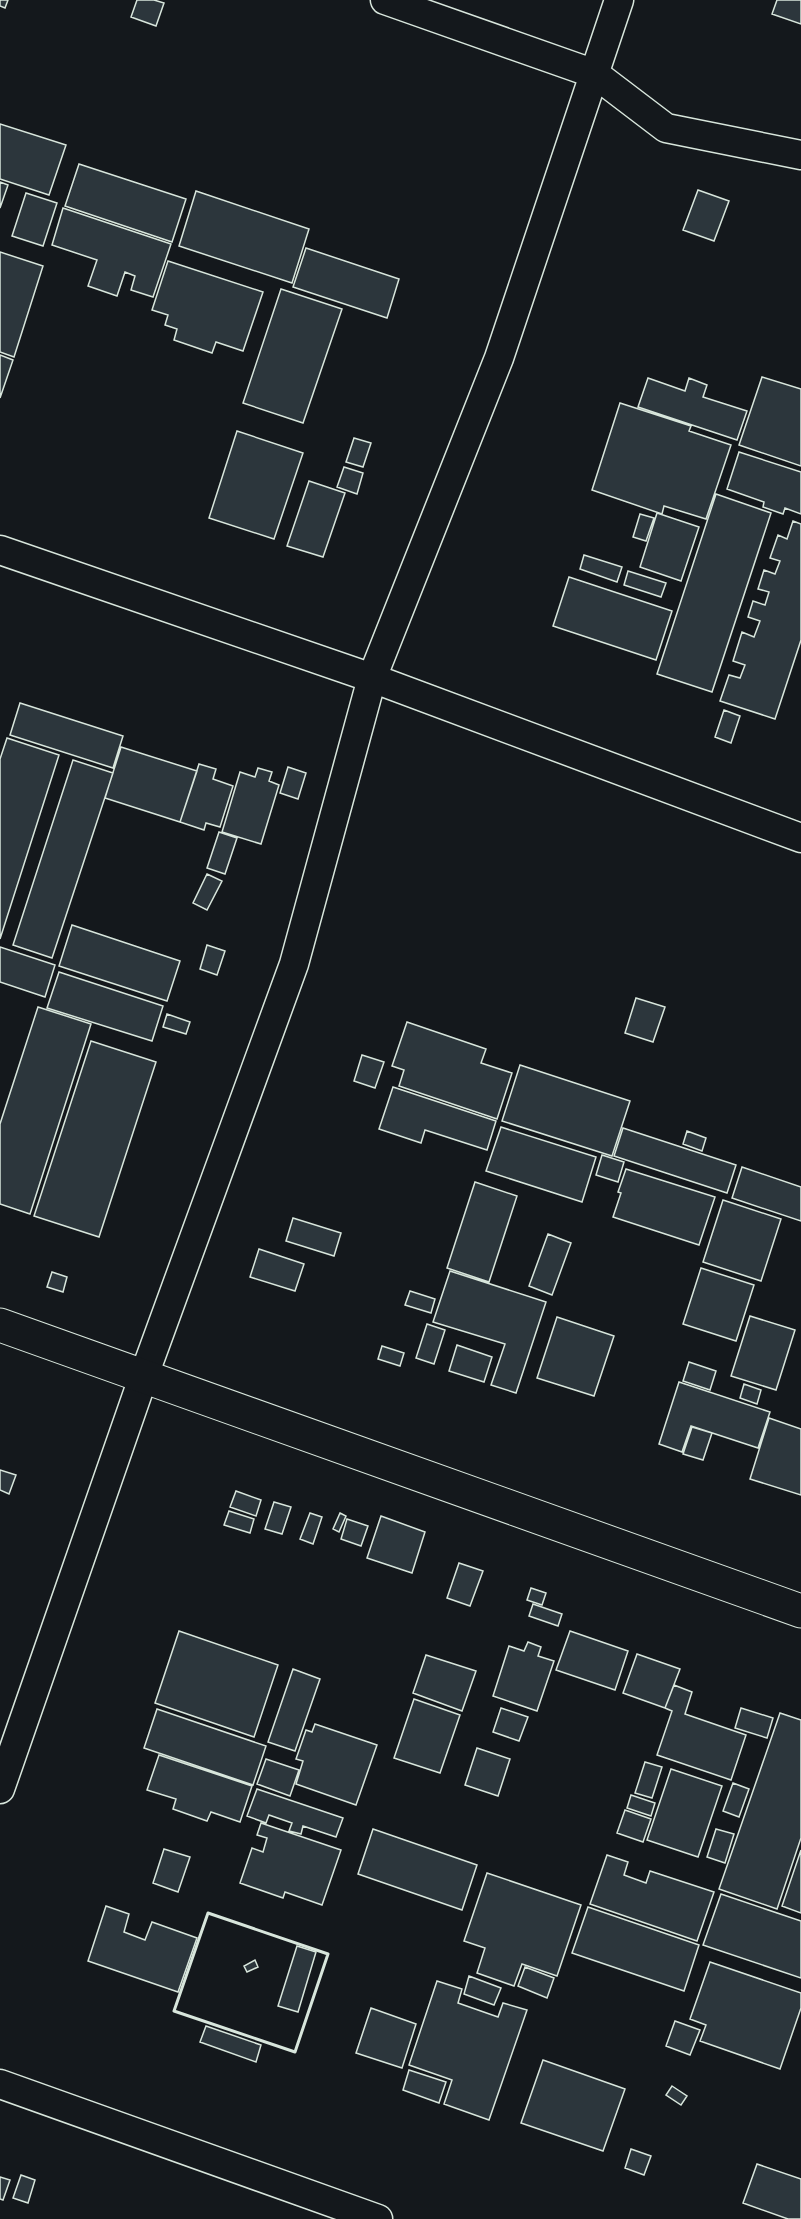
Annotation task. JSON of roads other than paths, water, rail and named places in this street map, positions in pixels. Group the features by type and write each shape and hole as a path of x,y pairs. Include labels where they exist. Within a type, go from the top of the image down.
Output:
{"street":[{"path":"385,0 595,74 666,128 801,155"},
{"path":"0,1789 143,1378 294,964 372,678 499,358 619,0"},
{"path":"0,550 372,678 801,838"},
{"path":"0,1325 143,1378 801,1611"},
{"path":"0,2084 378,2219"}]}
